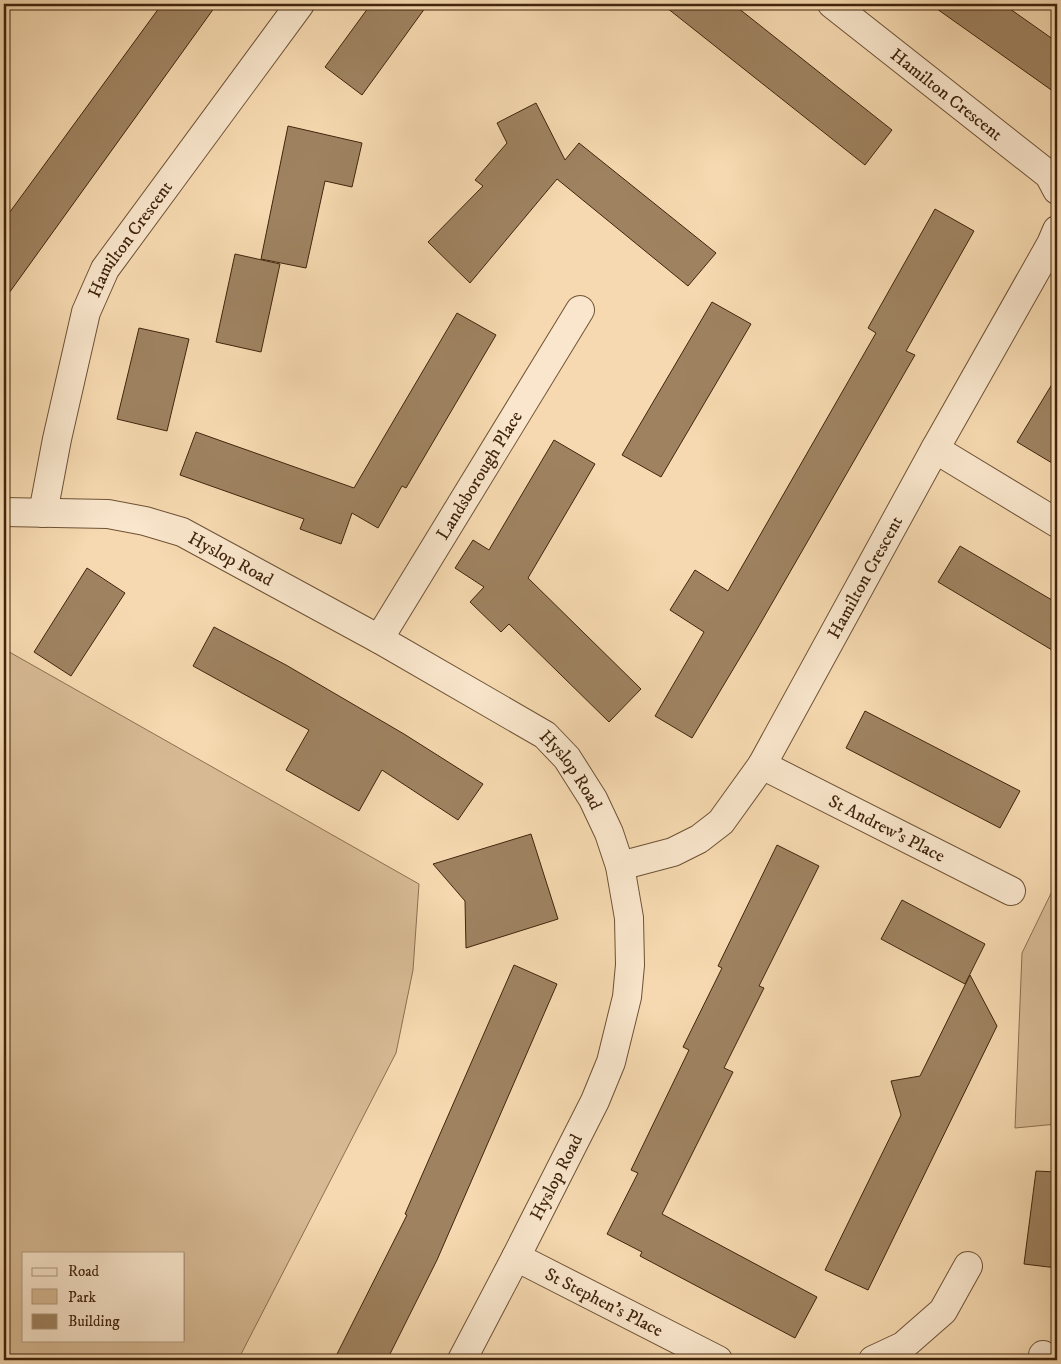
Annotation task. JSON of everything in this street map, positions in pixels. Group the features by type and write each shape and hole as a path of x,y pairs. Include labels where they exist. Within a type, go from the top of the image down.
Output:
{"street":[{"name":"Hamilton Crescent","path":"43,513 57,439 86,312 105,269 300,4"},
{"name":"Hamilton Crescent","path":"832,4 1049,175 1057,190"},
{"name":"Hamilton Crescent","path":"620,866 673,852 699,840 721,822 762,765 935,449 1051,244 1057,230"},
{"name":"Landsborough Place","path":"379,639 580,310"},
{"path":"935,449 1057,523"},
{"name":"Hyslop Road","path":"4,512 108,514 145,521 182,532 379,639 545,735 567,758 592,800 608,833 620,866 629,918 630,965 627,997 611,1062 595,1101 462,1360"},
{"name":"St Andrew's Place","path":"762,765 1011,891"},
{"name":"St Stephen's Place","path":"516,1257 718,1360"},
{"path":"873,1360 903,1346 943,1311 968,1266"}],"green space":[{"path":"4,649 419,884 413,970 396,1053 238,1360 4,1360"},
{"path":"1057,881 1057,1124 1015,1128 1022,953"}],"building":[{"path":"162,4 217,4 4,300 4,220"},
{"path":"371,4 428,4 362,95 325,67"},
{"path":"662,4 733,4 892,130 865,165"},
{"path":"930,4 1003,4 1057,42 1057,94"},
{"path":"536,103 565,160 579,143 716,253 688,286 557,179 470,283 428,242 483,186 475,180 507,143 497,123"},
{"path":"288,126 362,143 352,187 325,181 306,268 261,259"},
{"path":"935,209 974,231 906,351 915,355 692,738 655,716 704,632 670,610 695,570 728,591 876,333 868,328"},
{"path":"235,254 280,264 261,352 216,342"},
{"path":"712,302 751,324 661,477 622,455"},
{"path":"457,313 496,335 406,488 402,486 378,528 352,513 341,544 300,529 304,519 180,475 196,432 354,488"},
{"path":"139,328 189,339 167,431 117,419"},
{"path":"1057,376 1057,466 1017,442"},
{"path":"554,440 595,464 528,578 641,689 609,722 509,624 501,632 470,602 484,587 455,568 473,540 489,550"},
{"path":"960,546 1057,603 1057,653 938,582"},
{"path":"87,568 125,593 71,676 34,652"},
{"path":"214,627 286,665 404,734 483,784 458,820 382,770 359,811 286,770 309,730 193,666"},
{"path":"865,711 1020,791 1000,828 846,748"},
{"path":"531,834 558,919 466,948 465,901 433,864"},
{"path":"777,845 819,866 759,986 764,988 724,1068 733,1072 662,1214 817,1297 795,1338 640,1256 642,1252 607,1234 638,1173 631,1170 689,1050 683,1047 722,968 718,966"},
{"path":"902,900 985,944 965,984 881,939"},
{"path":"514,965 557,984 437,1260 387,1360 334,1360 407,1215 405,1214"},
{"path":"970,975 997,1026 868,1290 825,1270 901,1115 891,1081 920,1076"},
{"path":"1036,1171 1057,1172 1057,1268 1024,1264"}]}
